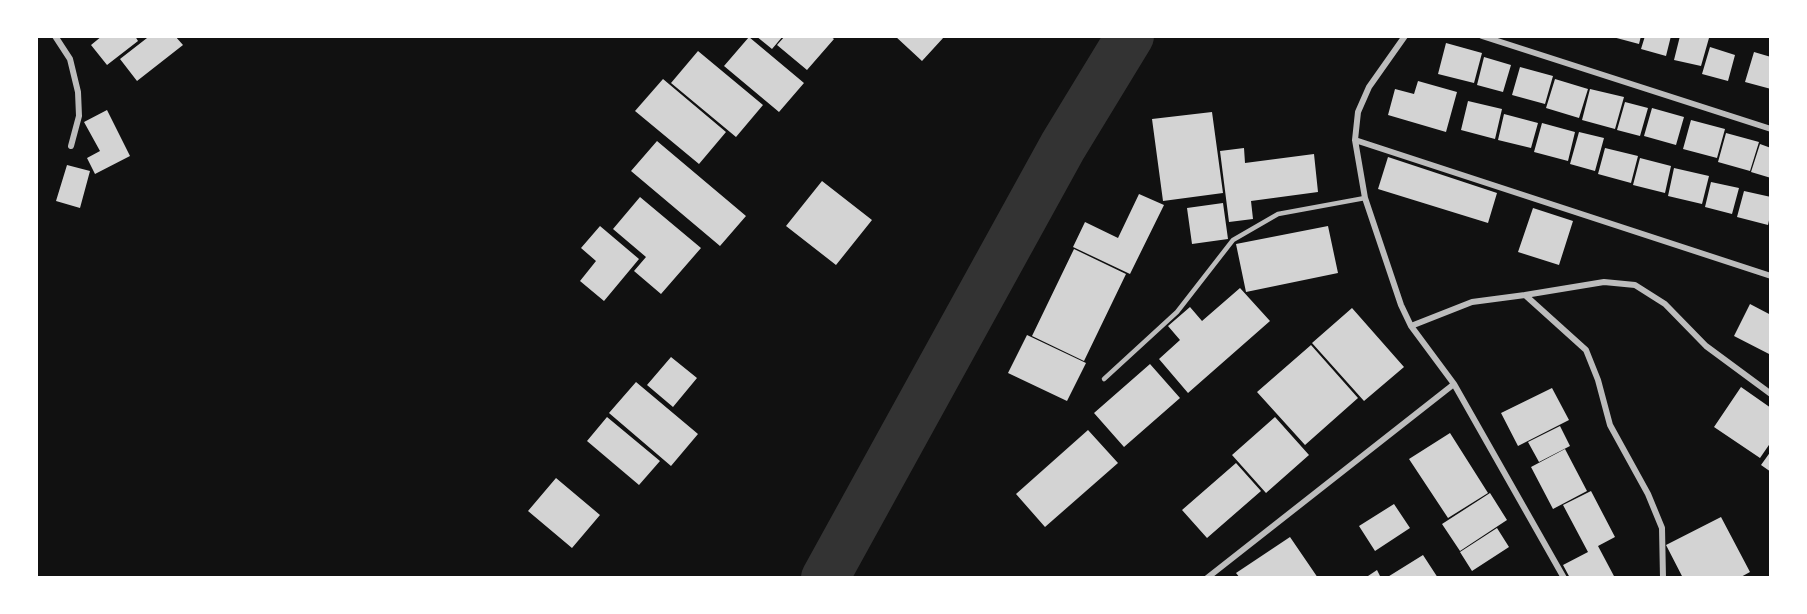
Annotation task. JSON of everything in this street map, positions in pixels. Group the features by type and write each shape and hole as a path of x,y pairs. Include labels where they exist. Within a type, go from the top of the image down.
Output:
{"street":[{"path":"55,36 70,59 78,92 79,116 71,146"},
{"path":"1405,36 1369,87 1358,112 1355,140 1365,198 1401,305 1411,326 1454,384 1564,578"},
{"path":"1482,36 1771,129"},
{"path":"1355,140 1771,276"},
{"path":"1411,326 1472,302 1604,282 1635,285 1665,304 1706,346 1771,394"},
{"path":"1525,295 1586,350 1599,380 1610,425 1648,494 1662,528 1663,578"},
{"path":"1207,578 1454,384"}],"lane":[{"path":"1104,379 1177,312 1233,240 1278,214 1365,198"}],"building":[{"path":"102,36 135,36 138,41 107,65 91,45"},
{"path":"145,36 175,36 183,45 137,81 120,59 147,38"},
{"path":"756,36 783,36 772,49"},
{"path":"785,36 830,36 834,39 807,70 777,45"},
{"path":"895,36 943,36 944,37 922,61"},
{"path":"1609,36 1641,36 1639,44"},
{"path":"1645,36 1671,36 1666,56 1641,49"},
{"path":"1680,36 1709,38 1701,66 1674,60"},
{"path":"749,37 804,83 779,112 724,66"},
{"path":"1446,43 1482,53 1474,83 1438,74"},
{"path":"1710,47 1735,55 1728,81 1702,74"},
{"path":"698,51 763,105 736,137 671,83"},
{"path":"1754,52 1771,57 1771,89 1745,82"},
{"path":"1484,57 1511,65 1503,92 1477,85"},
{"path":"1520,67 1553,76 1545,104 1512,95"},
{"path":"663,79 726,132 699,164 635,111"},
{"path":"1555,79 1588,89 1579,118 1546,108"},
{"path":"1418,81 1457,92 1446,132 1388,115 1395,89 1414,94"},
{"path":"1590,89 1624,97 1615,129 1582,120"},
{"path":"1468,101 1502,109 1495,139 1461,130"},
{"path":"1625,102 1648,108 1640,136 1617,130"},
{"path":"1652,108 1684,117 1676,145 1644,136"},
{"path":"107,110 130,156 95,174 87,158 100,151 84,122"},
{"path":"1212,112 1223,193 1163,201 1152,119"},
{"path":"1504,114 1538,123 1531,148 1498,140"},
{"path":"1691,120 1725,129 1717,158 1683,149"},
{"path":"1542,123 1575,132 1568,161 1534,152"},
{"path":"1579,132 1604,138 1595,171 1570,164"},
{"path":"1726,133 1759,142 1750,171 1718,162"},
{"path":"657,141 746,216 720,246 631,171"},
{"path":"1760,144 1771,148 1771,178 1751,172"},
{"path":"1244,148 1245,163 1314,154 1318,192 1251,201 1253,219 1229,222 1220,151"},
{"path":"1605,148 1638,156 1631,183 1598,174"},
{"path":"1388,157 1497,193 1488,223 1378,189"},
{"path":"1640,158 1671,166 1665,193 1633,185"},
{"path":"67,165 90,171 80,208 56,201"},
{"path":"1674,168 1709,176 1702,204 1668,196"},
{"path":"822,181 872,220 836,265 786,226"},
{"path":"1711,182 1739,188 1732,214 1705,207"},
{"path":"1744,191 1771,197 1768,225 1737,217"},
{"path":"1139,194 1164,205 1130,274 1073,247 1085,222 1118,238"},
{"path":"640,197 701,248 661,294 634,271 646,257 613,229"},
{"path":"1223,203 1228,239 1192,244 1187,208"},
{"path":"1533,208 1573,221 1559,265 1518,252"},
{"path":"600,226 639,259 604,301 580,281 596,261 581,248"},
{"path":"1328,226 1338,273 1246,292 1236,244"},
{"path":"1074,249 1126,274 1084,361 1032,336"},
{"path":"1240,288 1270,321 1188,393 1159,359 1180,340 1168,326 1190,307 1202,321"},
{"path":"1750,304 1771,315 1771,355 1734,336"},
{"path":"1352,308 1404,367 1364,401 1312,343"},
{"path":"1027,335 1086,363 1067,401 1008,373"},
{"path":"1311,345 1358,398 1305,445 1257,392"},
{"path":"671,357 697,378 673,407 647,385"},
{"path":"1150,364 1180,398 1124,447 1094,413"},
{"path":"636,382 698,434 671,466 609,413"},
{"path":"1741,387 1771,408 1771,442 1760,458 1714,427"},
{"path":"1552,388 1569,420 1518,446 1501,413"},
{"path":"607,417 660,461 639,485 587,441"},
{"path":"1275,417 1309,455 1266,493 1232,455"},
{"path":"1560,426 1570,446 1539,462 1528,442"},
{"path":"1088,430 1118,463 1045,527 1016,494"},
{"path":"1450,433 1488,493 1448,518 1409,459"},
{"path":"1565,449 1587,491 1553,509 1531,467"},
{"path":"1771,451 1771,472 1761,465"},
{"path":"1236,463 1261,491 1207,538 1182,510"},
{"path":"556,478 600,515 572,548 528,511"},
{"path":"1591,491 1615,537 1598,546 1615,578 1570,578 1563,565 1588,552 1563,505"},
{"path":"1490,493 1507,520 1460,551 1442,524"},
{"path":"1394,504 1410,528 1375,551 1359,526"},
{"path":"1721,517 1750,572 1739,578 1683,578 1666,545"},
{"path":"1497,528 1509,547 1472,571 1460,552"},
{"path":"1290,537 1318,578 1240,578 1236,573"},
{"path":"1423,555 1438,578 1386,578"},
{"path":"1377,570 1381,578 1365,578"}],"waterway":[{"path":"825,578 1063,146 1130,36"}]}
